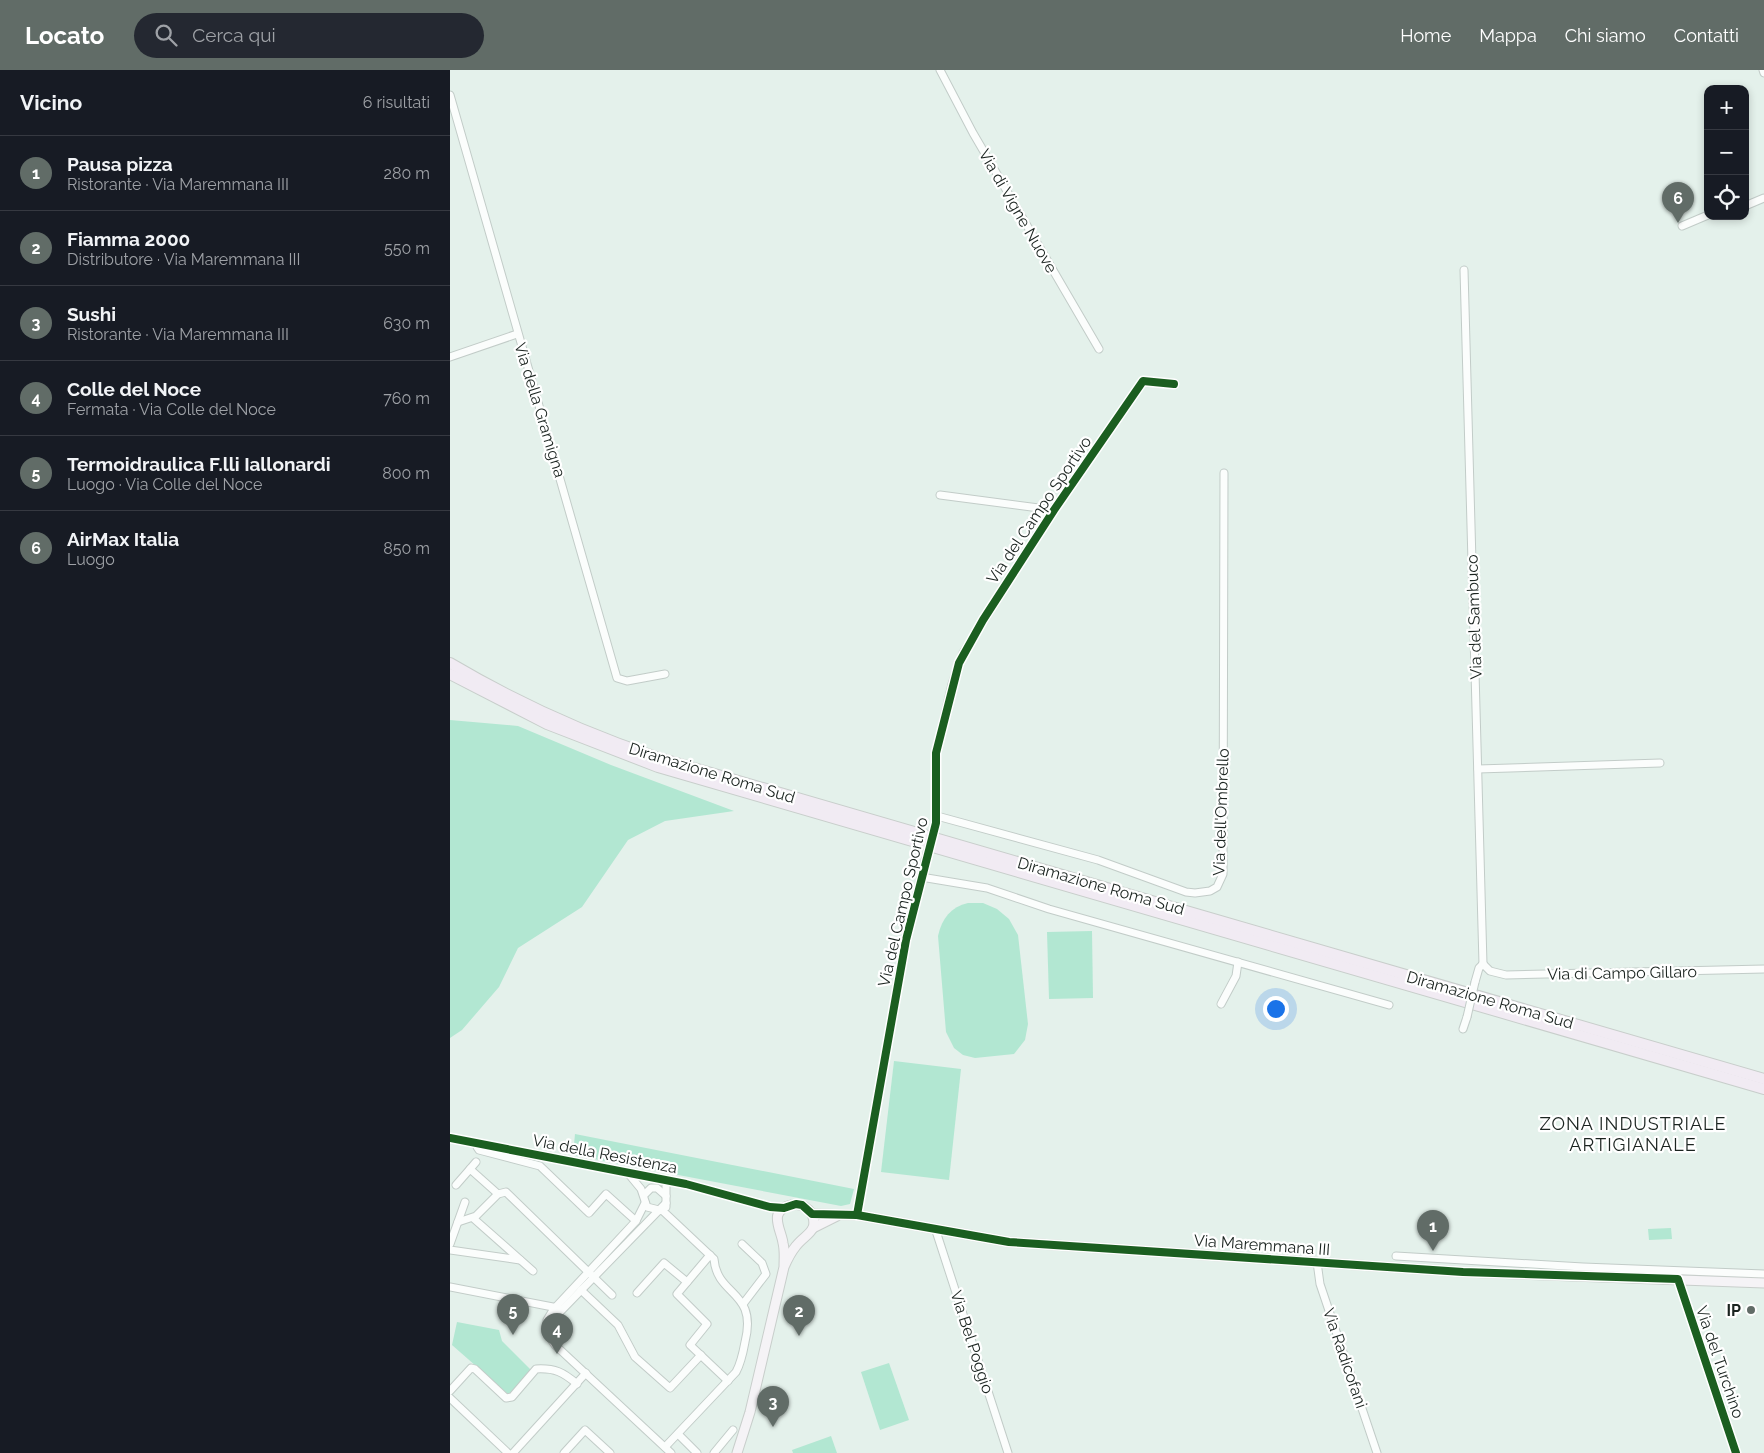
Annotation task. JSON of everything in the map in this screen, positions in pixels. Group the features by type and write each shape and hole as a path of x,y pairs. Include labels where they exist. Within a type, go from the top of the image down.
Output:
{"highway":[{"name":"Diramazione Roma Sud","path":"450,663 520,702 656,757 1764,1079"},
{"name":"Diramazione Roma Sud","path":"450,674 547,724 658,767 1764,1089"}],"main road":[{"name":"Via Maremmana III","path":"784,1208 796,1204 802,1205 812,1214 857,1215 1009,1242 1462,1272 1764,1283"},
{"path":"776,1222 784,1208"},
{"path":"812,1214 813,1228"},
{"name":"Via Maremmana III","path":"784,1267 800,1241 808,1236 813,1228 826,1220 846,1214"},
{"name":"Via Maremmana III","path":"737,1453 750,1412 784,1267 782,1236 776,1222"},
{"path":"782,1236 790,1241 800,1241"}],"street":[{"name":"Via di Vigne Nuove","path":"940,70 983,150 1100,349"},
{"name":"Via della Gramigna","path":"450,95 617,678 627,681 665,674"},
{"path":"1749,204 1764,198"},
{"path":"1682,226 1704,217"},
{"name":"Via del Sambuco","path":"1464,270 1484,964"},
{"path":"450,357 517,334"},
{"name":"Via del Campo Sportivo","path":"857,1215 906,940 936,820 936,753 959,663 983,620 1054,510 1143,381 1174,384"},
{"name":"Via dell'Ombrello","path":"936,820 1098,860 1186,892 1203,893 1217,887 1223,874 1224,473"},
{"path":"940,495 1054,510"},
{"path":"1478,769 1660,763"},
{"path":"921,877 987,888 1049,909 1389,1005"},
{"path":"1221,1004 1236,976 1238,962"},
{"path":"1463,1029 1479,968 1484,964"},
{"name":"Via di Campo Gillaro","path":"1484,964 1490,971 1506,975 1764,969"},
{"name":"Via della Resistenza","path":"450,1138 686,1184 753,1203 784,1208"},
{"path":"477,1143 479,1150 540,1166 589,1213 606,1194 636,1221"},
{"path":"456,1185 476,1162"},
{"path":"470,1169 498,1194"},
{"path":"627,1172 638,1184 644,1198 649,1208 658,1210 670,1217 714,1259 716,1270 743,1304 749,1317 740,1366 678,1434 668,1450 549,1338 546,1327 559,1308 636,1221 644,1198 653,1178"},
{"path":"666,1180 666,1199 670,1217"},
{"path":"450,1288 559,1308 581,1290 591,1274 658,1210 676,1188 686,1184"},
{"path":"644,1198 651,1188 657,1188 666,1199"},
{"path":"458,1222 473,1218 498,1194 503,1192 510,1194 612,1295"},
{"path":"450,1244 464,1202"},
{"name":"Via della Resistenza","path":"753,1203 768,1211 776,1222"},
{"path":"473,1218 533,1271"},
{"name":"Via Bel Poggio","path":"936,1230 1008,1453"},
{"path":"742,1244 762,1263 766,1274 743,1304"},
{"path":"450,1250 520,1260"},
{"path":"710,1255 677,1294 707,1324 690,1345 728,1381"},
{"path":"1396,1256 1583,1267 1764,1274"},
{"name":"Via Radicofani","path":"1317,1262 1320,1284 1377,1453"},
{"path":"637,1293 664,1263 687,1282"},
{"name":"Via del Turchino","path":"1678,1280 1736,1453"},
{"path":"581,1290 618,1325 635,1357 670,1388 701,1355"},
{"path":"450,1391 471,1368 475,1369 506,1398 512,1397 536,1369 558,1370 577,1384"},
{"path":"513,1453 586,1374"},
{"path":"450,1398 508,1453"},
{"path":"564,1453 586,1430 610,1453"},
{"path":"714,1453 734,1430"},
{"path":"678,1434 697,1453"}],"green space":[{"path":"450,720 518,726 611,765 734,811 665,821 628,840 582,907 518,948 499,987 462,1030 450,1038"},
{"path":"968,903 983,903 997,909 1009,919 1018,935 1028,1024 1025,1040 1014,1054 975,1058 963,1055 954,1048 946,1032 938,936 948,914 957,907"},
{"path":"1092,931 1093,998 1049,999 1047,932"},
{"path":"894,1061 961,1069 949,1180 881,1172"},
{"path":"575,1134 854,1189 850,1204 841,1206 573,1155"},
{"path":"1671,1228 1672,1239 1649,1240 1648,1229"},
{"path":"457,1322 499,1330 502,1341 531,1370 509,1395 452,1345"},
{"path":"889,1363 909,1420 880,1430 861,1372"},
{"path":"831,1436 837,1453 793,1453 792,1450"}],"cycle path":[{"path":"857,1215 906,940 936,823 936,753 959,663 983,620 1054,510 1143,381 1174,384"},
{"path":"450,1138 686,1184 770,1207 784,1208 796,1204 802,1205 812,1214 857,1215 1009,1242 1463,1272 1678,1279 1736,1453"}],"place":[{"name":"AirMax Italia","path":"1678,223"},
{"name":"Pausa pizza","path":"1433,1251"},
{"name":"IP","path":"1751,1310"},
{"name":"Termoidraulica F.lli Iallonardi","path":"513,1335"},
{"name":"Fiamma 2000","path":"799,1336"},
{"name":"Colle del Noce","path":"557,1354"},
{"name":"Sushi","path":"773,1427"}],"district":[{"name":"ZONA INDUSTRIALE ARTIGIANALE","path":"1633,1133"}]}
